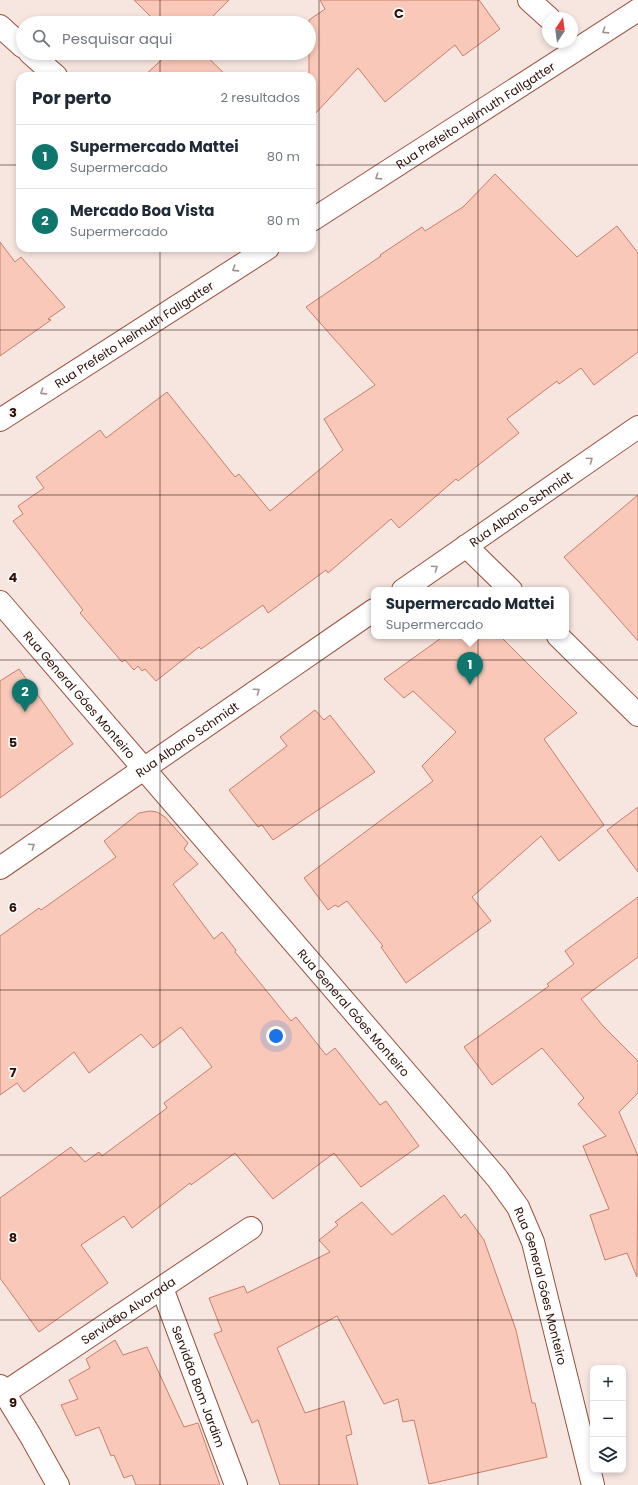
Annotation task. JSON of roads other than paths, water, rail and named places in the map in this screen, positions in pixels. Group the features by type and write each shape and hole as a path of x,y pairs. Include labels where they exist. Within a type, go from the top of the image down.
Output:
{"street":[{"path":"529,0 542,12"},
{"name":"Rua Prefeito Helmuth Fallgatter","path":"578,42 638,10"},
{"path":"0,26 16,40"},
{"name":"Rua Prefeito Helmuth Fallgatter","path":"316,217 569,48"},
{"path":"38,60 51,72"},
{"name":"Rua Prefeito Helmuth Fallgatter","path":"0,420 256,252"},
{"name":"Rua Albano Schmidt","path":"407,587 638,427"},
{"path":"466,546 508,587"},
{"name":"Rua General Góes Monteiro","path":"0,602 497,1178 518,1207 533,1242 594,1485"},
{"name":"Rua Albano Schmidt","path":"0,868 371,612"},
{"path":"561,639 638,715"},
{"name":"Servidão Alvorada","path":"2,1389 162,1288 251,1228"},
{"name":"Servidão Bom Jardim","path":"162,1288 236,1485"},
{"path":"2,1389 58,1485"}],"place":[{"name":"Supermercado Mattei","path":"470,685"},
{"name":"Mercado Boa Vista","path":"25,712"}]}
